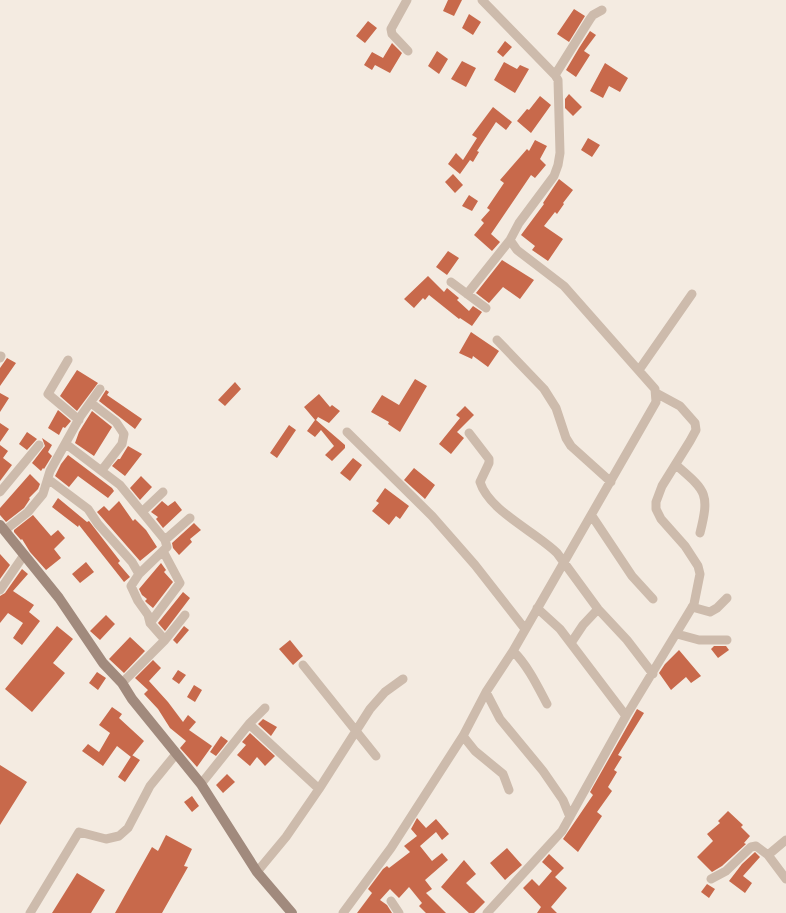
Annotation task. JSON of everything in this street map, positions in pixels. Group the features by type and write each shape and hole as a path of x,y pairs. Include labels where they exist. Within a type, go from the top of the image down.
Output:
{"street":[{"path":"407,0 391,29 392,34 408,51"},
{"path":"467,294 510,240 519,223 554,176 558,165 559,87 555,75 482,0"},
{"path":"555,75 593,14 602,10"},
{"path":"343,913 391,848 463,736 486,692 513,651 563,562 592,516 653,410 656,402 655,389 564,286 517,250 510,240"},
{"path":"451,282 486,308"},
{"path":"639,370 692,294"},
{"path":"497,340 544,390 556,408 566,438 571,446 611,482"},
{"path":"68,360 48,394 79,420"},
{"path":"100,389 79,420 50,471 43,494 35,504 3,528 59,598 103,663 122,683 132,699 201,784 257,872 292,913"},
{"path":"487,913 555,840 570,817 626,716 653,674 692,607 700,574 698,566 685,546 661,519 656,509 656,502 662,486 696,430 695,423 680,406 656,393"},
{"path":"91,403 116,422 124,434 122,444 102,470"},
{"path":"347,432 432,516 475,565 525,629"},
{"path":"469,433 489,459 489,463 481,478 481,486 500,509 549,545 598,609 626,640 653,674"},
{"path":"66,444 120,485 143,511 165,540 167,547 138,574 131,586 138,601 148,615 150,623 165,640"},
{"path":"0,492 39,445"},
{"path":"676,465 694,480 704,493 705,507 700,533"},
{"path":"48,479 88,509 98,524 132,562 138,574"},
{"path":"143,511 163,492"},
{"path":"592,516 632,576 653,599"},
{"path":"165,540 190,518"},
{"path":"150,623 180,583 163,551"},
{"path":"0,590 24,555"},
{"path":"692,607 710,612 717,608 727,598"},
{"path":"537,608 552,621 570,642 626,716"},
{"path":"570,642 598,609"},
{"path":"122,683 165,640 185,615"},
{"path":"677,634 699,640 727,640"},
{"path":"513,651 522,660 534,678 547,704"},
{"path":"303,665 376,756"},
{"path":"257,872 286,837 376,701 403,679"},
{"path":"486,692 500,719 543,770 563,800 570,817"},
{"path":"201,784 249,724 264,708"},
{"path":"249,724 319,789"},
{"path":"463,736 475,751 503,774 509,790"},
{"path":"30,913 80,832 106,839 119,836 128,828 150,786 176,754"},
{"path":"768,855 786,840"},
{"path":"711,879 726,871 751,846 759,847 768,855 786,879"},
{"path":"392,901 399,913"}],"building":[{"path":"448,0 462,0 454,16 443,11"},
{"path":"574,9 585,16 569,42 557,34"},
{"path":"469,14 481,22 473,35 462,28"},
{"path":"368,21 377,28 365,43 356,36"},
{"path":"590,31 596,35 584,51 590,55 576,77 566,70"},
{"path":"505,41 512,47 503,57 497,52"},
{"path":"392,43 402,53 390,73 375,65 372,70 364,65 372,52 383,58"},
{"path":"437,51 448,59 439,74 428,66"},
{"path":"462,61 476,68 466,87 451,79"},
{"path":"504,62 517,69 520,65 529,69 515,93 494,80"},
{"path":"605,63 628,78 620,92 609,86 603,98 590,91"},
{"path":"569,94 582,107 573,116 565,108 565,99"},
{"path":"540,96 551,105 531,133 517,121 527,109 529,110"},
{"path":"493,107 512,122 506,130 496,122 477,151 479,152 473,162 470,160 460,174 448,164 456,153 463,160 477,138 472,135"},
{"path":"588,138 600,145 592,157 581,150"},
{"path":"535,140 547,146 540,159 546,165 535,178 531,175 491,234 500,242 492,251 474,235 484,223 481,220 490,210 487,208 504,183 500,180 527,149 529,151"},
{"path":"453,174 463,185 455,193 445,182"},
{"path":"559,179 573,190 557,214 555,212 544,226 563,239 548,261 532,250 535,246 521,235 544,204 543,203"},
{"path":"469,195 478,201 472,211 462,206"},
{"path":"448,251 459,258 447,275 436,267"},
{"path":"502,260 534,280 520,299 503,287 489,303 476,293"},
{"path":"428,276 444,292 447,288 459,298 457,300 469,311 473,306 482,312 472,326 460,318 459,319 429,295 425,300 423,298 414,308 404,299"},
{"path":"471,332 499,351 488,367 473,356 472,359 459,353"},
{"path":"7,358 16,363 0,386 0,368"},
{"path":"77,370 98,383 77,411 60,396"},
{"path":"415,379 427,386 400,432 388,424 389,422 371,412 382,395 399,405"},
{"path":"235,382 241,389 225,406 218,400"},
{"path":"106,390 109,392 107,395 142,419 135,429 99,401"},
{"path":"0,393 9,398 0,412"},
{"path":"319,394 330,407 332,405 340,411 329,423 318,417 316,420 345,445 345,448 332,461 325,455 334,446 321,430 315,437 307,431 315,420 304,407"},
{"path":"465,406 474,415 457,432 464,438 451,454 439,444 460,418 456,415"},
{"path":"58,410 71,421 65,428 63,427 59,435 48,428"},
{"path":"92,411 112,427 94,456 75,443 79,432"},
{"path":"0,423 9,429 0,442"},
{"path":"289,425 296,430 277,458 270,453"},
{"path":"27,432 37,439 27,450 19,444"},
{"path":"42,438 52,445 48,452 52,456 44,469 43,468 41,471 32,463 45,446"},
{"path":"0,445 8,451 3,458 12,465 0,481"},
{"path":"128,446 142,454 125,476 112,466 118,459 120,459"},
{"path":"68,455 112,488 114,491 108,498 78,476 69,487 55,476 61,464"},
{"path":"353,458 362,465 350,481 340,473"},
{"path":"414,468 435,485 425,499 404,480"},
{"path":"30,474 40,484 38,489 29,498 30,499 24,508 6,522 0,515 0,508"},
{"path":"141,476 152,487 140,500 130,488"},
{"path":"385,488 409,506 400,519 396,516 389,525 372,511 379,503 376,501"},
{"path":"58,498 87,522 89,521 120,561 118,563 130,577 124,582 79,525 78,527 52,507"},
{"path":"119,501 133,521 135,519 146,530 157,547 140,561 97,512 104,506 109,511"},
{"path":"162,501 168,506 175,501 182,510 163,528 156,519 158,517 151,512"},
{"path":"33,515 51,536 58,530 65,538 54,549 61,558 46,570 30,552 22,539 21,540 14,532 14,530"},
{"path":"194,523 201,530 190,539 192,542 179,555 173,548 172,543"},
{"path":"0,554 10,565 0,579"},
{"path":"86,562 94,572 80,583 72,574"},
{"path":"161,563 166,570 164,572 173,582 153,608 145,601 147,599 142,595 139,589"},
{"path":"22,569 28,574 13,591 34,605 29,612 40,621 22,645 13,638 23,623 8,613 0,623 0,596 5,593"},
{"path":"183,592 190,598 165,631 158,623"},
{"path":"106,615 115,624 100,640 90,631"},
{"path":"57,626 73,639 53,663 65,673 32,712 5,689"},
{"path":"184,626 189,630 177,644 173,640"},
{"path":"130,637 145,651 124,673 109,659"},
{"path":"290,640 303,656 293,665 279,649"},
{"path":"714,646 726,646 729,650 718,658 711,649"},
{"path":"679,650 701,676 691,683 686,677 671,690 659,673 665,664"},
{"path":"153,660 161,668 149,681 168,702 183,722 188,715 196,722 189,730 212,746 197,767 180,748 186,741 170,728 158,709 144,694 148,690 135,678"},
{"path":"178,670 186,675 179,684 172,679"},
{"path":"97,672 106,678 98,690 89,683"},
{"path":"194,685 202,690 195,702 187,697"},
{"path":"112,707 122,714 119,718 144,741 131,757 117,746 103,766 82,751 88,744 99,752 110,733 99,725"},
{"path":"637,709 644,713 618,755 622,757 614,770 617,772 608,787 612,791 597,812 602,816 578,852 563,839 593,795 590,792"},
{"path":"263,719 277,727 271,736 258,724"},
{"path":"250,733 275,756 265,766 257,757 250,766 237,755 246,745 242,742"},
{"path":"221,736 228,741 216,756 210,752"},
{"path":"132,755 140,760 125,782 118,777"},
{"path":"0,765 27,782 0,825"},
{"path":"227,774 235,782 223,793 216,785"},
{"path":"192,796 199,806 192,812 184,802"},
{"path":"728,811 743,825 741,827 750,836 744,843 746,844 722,866 712,872 697,857 713,841 707,834 720,823 718,821"},
{"path":"417,818 426,828 436,819 449,834 442,840 436,832 420,846 432,861 442,853 448,860 425,880 432,889 426,893 446,913 426,913 419,906 422,903 409,887 399,898 390,889 380,900 387,905 392,913 357,913 372,893 368,889 383,869 387,866 389,868 410,852 404,846 417,836 411,829"},
{"path":"166,835 192,849 184,866 188,867 162,913 115,913 152,847 158,851"},
{"path":"507,848 522,865 505,880 490,863"},
{"path":"755,852 760,857 743,876 752,883 745,893 729,881 742,864"},
{"path":"549,854 564,868 555,877 567,888 551,907 557,913 537,913 541,907 523,888 532,879 539,886 552,871 542,862"},
{"path":"464,860 476,874 466,883 485,902 474,913 469,913 441,887"},
{"path":"77,873 105,890 91,913 52,913"},
{"path":"707,884 715,889 709,898 701,892"}]}
